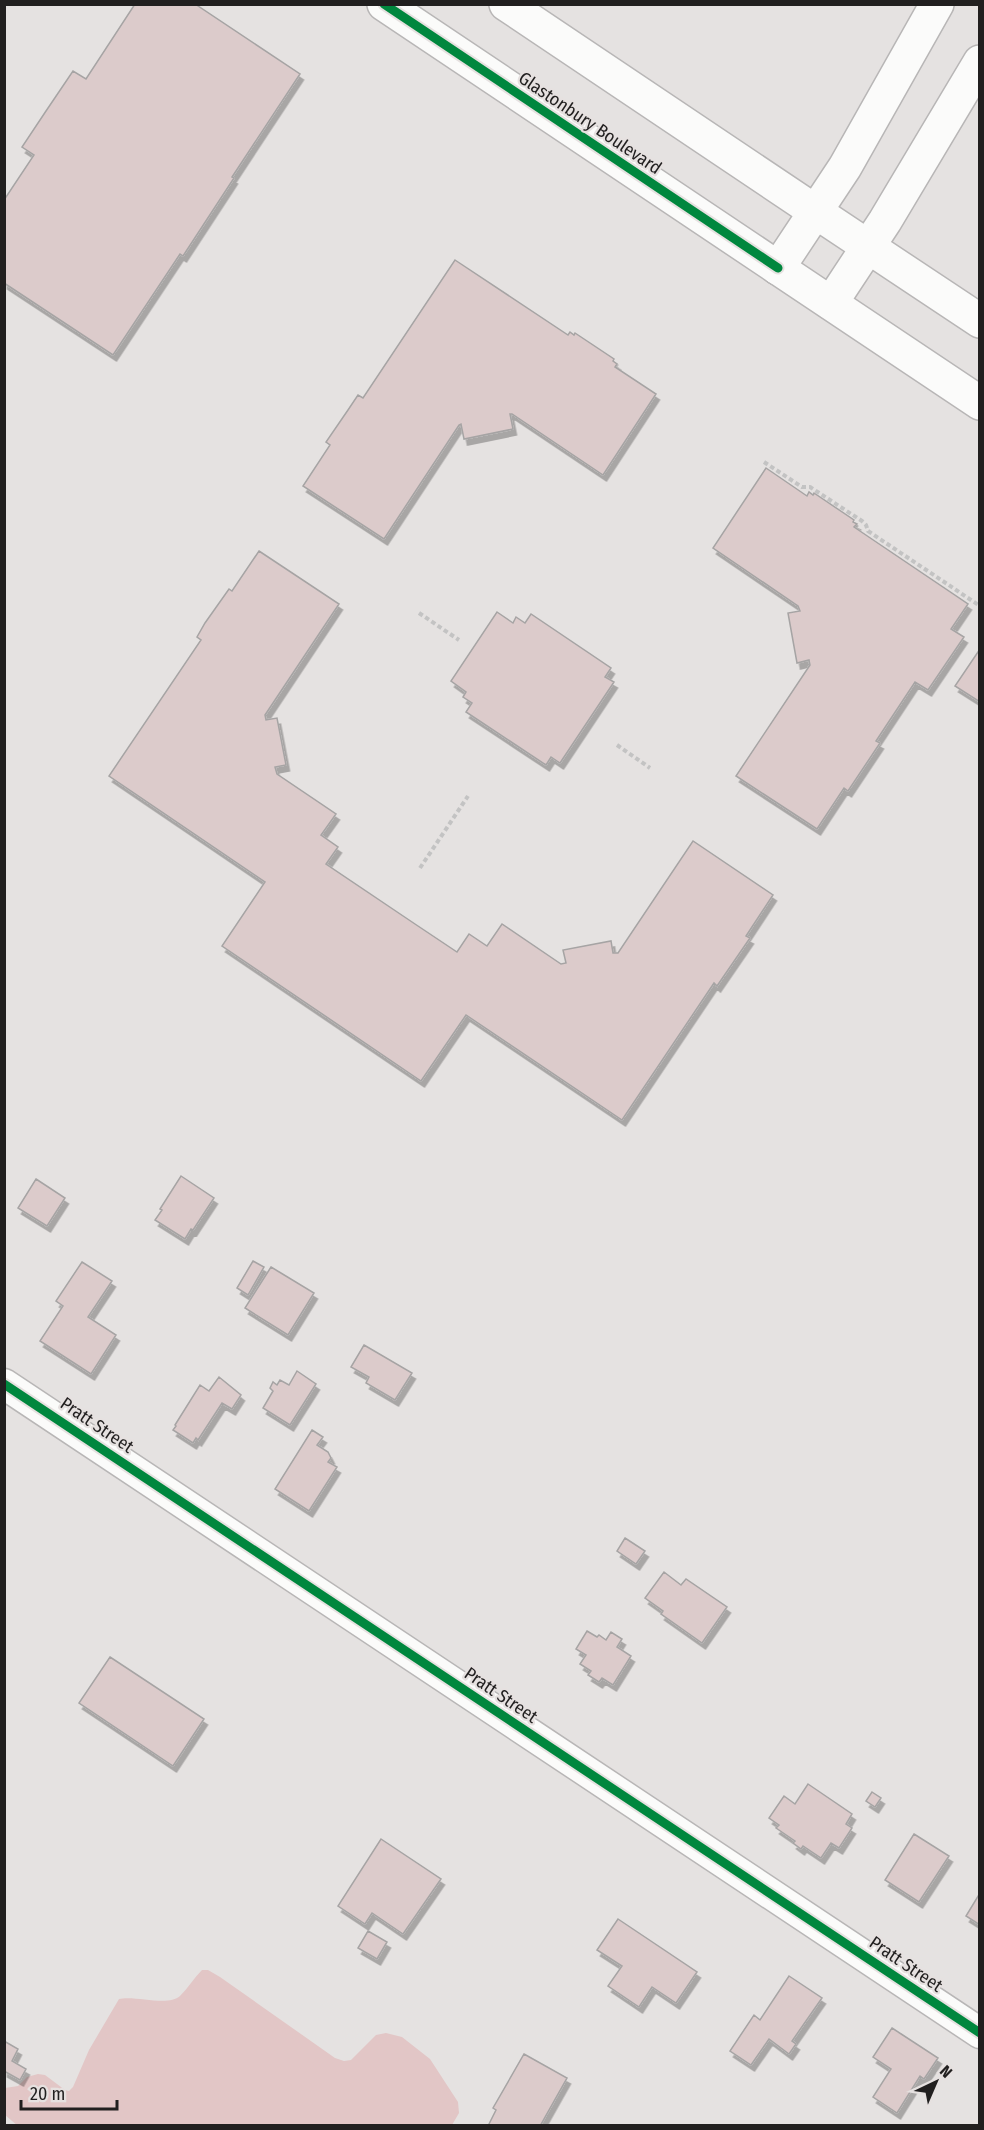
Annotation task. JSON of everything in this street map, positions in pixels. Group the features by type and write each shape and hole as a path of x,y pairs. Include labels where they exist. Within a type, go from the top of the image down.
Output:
{"main road":[{"name":"Glastonbury Boulevard","path":"384,4 980,403"},
{"path":"506,4 980,321"},
{"path":"778,268 845,167 937,4"},
{"path":"831,303 980,62"}],"street":[{"name":"Pratt Street","path":"4,1384 980,2033"}],"path":[{"path":"764,462 802,487 810,487 862,521 868,531 980,606"},
{"path":"419,613 459,640"},
{"path":"617,745 650,768"},
{"path":"420,867 468,796"}],"shaded area":[{"path":"202,1970 208,1970 220,1977 335,2058 344,2061 351,2060 376,2035 386,2033 402,2037 430,2059 458,2102 459,2113 452,2125 18,2126 5,2115 5,2088 18,2086 27,2077 45,2075 65,2090 69,2091 73,2087 89,2050 119,1999 168,2001 175,1999"}],"building":[{"path":"135,4 195,4 300,74 183,256 180,254 113,355 4,283 4,200 34,155 22,147 46,111 73,71 86,79"},
{"path":"455,260 568,335 570,332 574,335 575,333 614,359 613,361 617,364 615,367 656,394 603,475 512,414 510,414 513,429 464,439 461,424 459,425 384,539 303,486 330,445 326,442 358,395 363,398"},
{"path":"766,468 807,496 809,492 813,495 814,493 854,520 853,522 857,524 854,527 968,604 951,629 964,637 928,690 915,682 876,741 880,743 848,791 844,788 817,829 736,776 810,665 809,660 797,663 788,613 800,611 798,606 713,548"},
{"path":"259,551 339,604 265,715 266,720 277,718 286,765 275,767 277,774 336,814 321,835 338,847 326,864 415,924 457,952 469,934 487,946 502,924 561,964 566,963 563,950 611,941 613,953 618,953 693,841 773,895 746,936 750,938 717,986 714,983 622,1120 466,1015 421,1081 222,946 265,882 109,776 201,640 197,637 205,623 229,589 232,591"},
{"path":"497,612 513,623 516,617 525,623 531,614 611,668 605,677 614,682 560,763 551,757 546,765 466,712 472,703 463,697 466,692 451,681"},
{"path":"980,649 980,702 955,686"},
{"path":"181,1176 214,1198 185,1239 155,1220"},
{"path":"36,1179 65,1198 47,1226 18,1208"},
{"path":"253,1261 264,1267 248,1295 237,1288"},
{"path":"82,1262 112,1281 88,1317 116,1335 91,1374 40,1341 63,1306 56,1301"},
{"path":"271,1267 314,1293 288,1335 245,1308"},
{"path":"364,1345 412,1373 395,1400 366,1383 369,1377 351,1367"},
{"path":"297,1371 316,1384 290,1425 263,1408 273,1391 270,1388 273,1382 277,1385 280,1380 289,1385"},
{"path":"219,1377 241,1395 232,1409 222,1403 198,1440 196,1438 193,1443 173,1430 200,1385 209,1391"},
{"path":"312,1430 323,1437 317,1445 328,1452 331,1458 328,1462 337,1467 309,1511 275,1489"},
{"path":"625,1538 645,1551 636,1564 617,1551"},
{"path":"664,1572 681,1585 686,1579 727,1607 702,1643 661,1614 663,1611 645,1598"},
{"path":"587,1631 606,1640 611,1632 622,1639 617,1647 631,1656 613,1685 602,1678 599,1682 588,1675 591,1671 580,1664 586,1655 576,1649"},
{"path":"110,1657 204,1719 173,1766 79,1703"},
{"path":"808,1784 852,1814 846,1824 852,1828 839,1848 831,1843 821,1858 803,1846 801,1849 793,1843 795,1841 776,1828 779,1825 769,1818 784,1796 795,1804"},
{"path":"872,1792 881,1798 875,1807 866,1801"},
{"path":"914,1834 949,1856 919,1902 885,1880"},
{"path":"381,1839 441,1879 403,1934 372,1913 365,1924 338,1906"},
{"path":"980,1893 980,1925 966,1916"},
{"path":"618,1919 697,1972 676,2003 652,1987 639,2007 608,1986 622,1966 597,1950"},
{"path":"368,1931 387,1942 377,1959 358,1948"},
{"path":"789,1976 822,1998 792,2041 796,2044 789,2054 769,2039 751,2065 730,2051 754,2015 760,2020"},
{"path":"892,2028 938,2058 924,2079 920,2076 897,2113 873,2097 891,2069 873,2057"},
{"path":"4,2041 18,2049 12,2061 26,2069 20,2080 4,2071"},
{"path":"524,2054 567,2078 540,2126 488,2126 496,2110 493,2108"}],"cycle path":[{"path":"384,4 778,268"},
{"path":"4,1384 980,2033"}]}
